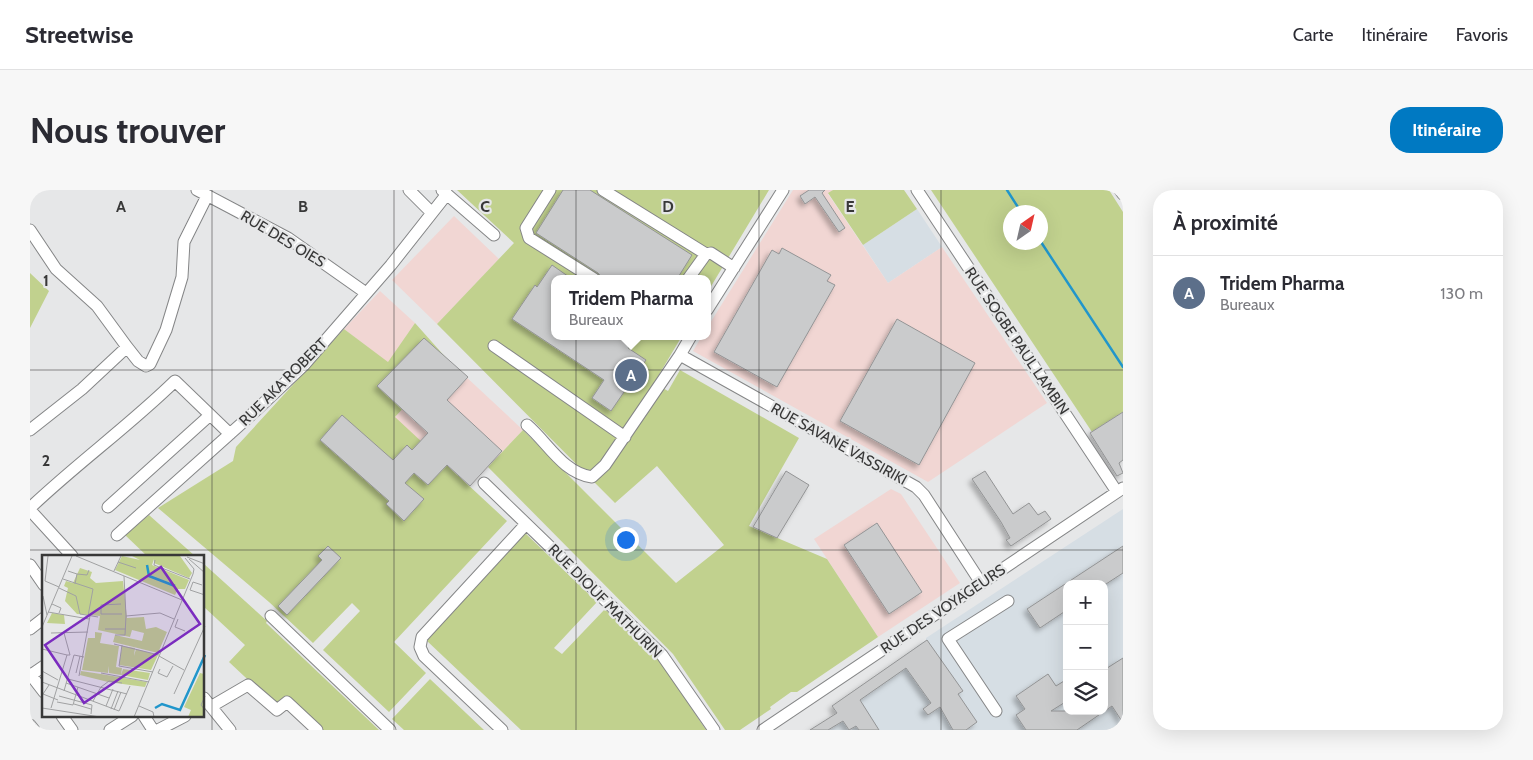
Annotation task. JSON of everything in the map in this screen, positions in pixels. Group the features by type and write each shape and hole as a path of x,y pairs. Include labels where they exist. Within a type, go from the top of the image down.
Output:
{"street":[{"path":"409,190 432,213"},
{"path":"550,190 526,228 529,238 588,275"},
{"path":"603,190 706,254 711,253 734,268"},
{"path":"711,304 783,190"},
{"name":"RUE SOGBE PAUL LAMBIN","path":"917,190 1120,490"},
{"path":"1120,190 1123,194"},
{"path":"444,192 494,235"},
{"name":"RUE AKA ROBERT","path":"117,535 304,365 432,213 444,192"},
{"path":"30,230 56,269 97,306 138,361 146,366 150,364 166,330 182,277 184,242 202,193"},
{"name":"RUE DES OIES","path":"202,193 288,238 366,293"},
{"path":"691,275 706,254"},
{"path":"527,425 542,438 570,470 592,477 605,465 625,437 680,354 685,340"},
{"path":"494,346 625,437"},
{"path":"30,430 82,389 127,347"},
{"name":"RUE SAVANÉ VASSIRIKI","path":"680,354 920,490 981,583"},
{"path":"71,555 30,510 66,473 148,407 176,381 209,416 230,434"},
{"path":"108,507 209,416"},
{"name":"RUE DIOUF MATHURIN","path":"484,483 662,655 714,730"},
{"name":"RUE DES VOYAGEURS","path":"763,730 1120,490"},
{"path":"502,730 424,656 420,647 422,637 526,524"},
{"path":"31,567 42,582"},
{"path":"996,711 948,639 1008,601"},
{"path":"271,616 390,730"},
{"path":"30,630 42,620"},
{"path":"42,667 30,674 42,689"},
{"path":"230,730 207,704 248,685 277,710 287,702 317,730"},
{"path":"63,718 72,730"},
{"path":"110,730 129,718"},
{"path":"145,718 153,730"},
{"path":"158,730 181,718"},
{"path":"30,725 34,730"}],"shaded area":[{"path":"793,190 833,190 828,194 888,283 942,247 1047,403 928,482 693,351 700,340 711,340 711,322"},
{"path":"917,209 942,247 888,283 863,245"},
{"path":"454,216 499,259 437,324 392,280"},
{"path":"380,291 415,323 388,363 344,329"},
{"path":"448,360 523,430 470,486 452,470 381,432"},
{"path":"891,489 901,494 960,583 878,637 814,539"},
{"path":"1123,509 1123,730 810,730 838,722 877,675 926,640 926,638"}],"green space":[{"path":"457,190 769,190 711,286 711,275 551,275 551,340 680,340 654,383 668,391 680,370 799,438 749,526 827,559 878,637 797,692 791,692 770,707 771,709 740,730 725,730 673,654 488,467 523,430 676,583 724,545 657,466 615,503 437,324 514,243"},
{"path":"833,190 904,190 917,209 863,245 828,193"},
{"path":"931,190 1109,190 1123,212 1123,412 1092,432"},
{"path":"30,273 49,291 30,328"},
{"path":"415,323 448,360 395,417 507,521 394,642 426,673 389,712 323,650 360,611 352,603 313,643 269,602 158,508 233,461 236,447 344,329 388,362"},
{"path":"149,515 194,555 146,555 125,535"},
{"path":"524,532 597,602 554,648 562,654 605,609 660,661 706,730 521,730 426,640"},
{"path":"205,565 267,621 266,623 379,730 320,730 287,698 277,707 229,662 245,645 205,608"},
{"path":"430,679 484,730 404,730 392,719"}],"building":[{"path":"563,190 590,190 692,255 680,275 600,275 536,233"},
{"path":"809,190 825,190 822,193 845,228 839,232 815,197 805,204 800,196"},
{"path":"782,248 831,275 827,281 835,285 777,387 714,352 772,250 779,254"},
{"path":"552,265 566,275 551,275 551,340 633,340 628,348 646,360 611,411 592,398 604,380 512,319 535,285 537,287"},
{"path":"897,319 975,363 919,465 840,421"},
{"path":"424,338 468,377 447,400 502,451 470,486 447,465 428,485 414,473 405,483 424,499 404,521 386,504 389,501 320,440 342,415 393,460 407,445 412,450 428,433 377,386"},
{"path":"1123,412 1123,460 1119,463 1123,473 1117,476 1090,433"},
{"path":"786,471 809,485 777,538 753,527"},
{"path":"985,471 1013,514 1029,503 1038,515 1045,511 1051,519 1011,546 1006,540 1010,538 1001,522 972,479"},
{"path":"877,523 922,592 889,614 844,545"},
{"path":"328,546 341,558 287,615 278,606 322,560 318,556"},
{"path":"1123,546 1123,573 1108,583 1108,580 1071,580"},
{"path":"1063,585 1063,613 1040,628 1027,609"},
{"path":"927,640 963,691 958,694 977,722 966,730 953,730 940,707 928,715 923,709 931,703 906,668 860,700 879,730 859,730 856,726 849,730 843,721 828,730 810,730 837,713 832,706"},
{"path":"1123,658 1123,723 1112,706 1108,709 1108,667"},
{"path":"1048,674 1056,686 1063,682 1063,704 1051,711 1063,711 1063,715 1099,715 1077,730 1026,730 1016,715 1025,709 1016,696"}],"waterway":[{"path":"1007,190 1017,205"},
{"path":"1046,250 1123,367"}],"place":[{"name":"Tridem Pharma","path":"631,375"}]}
